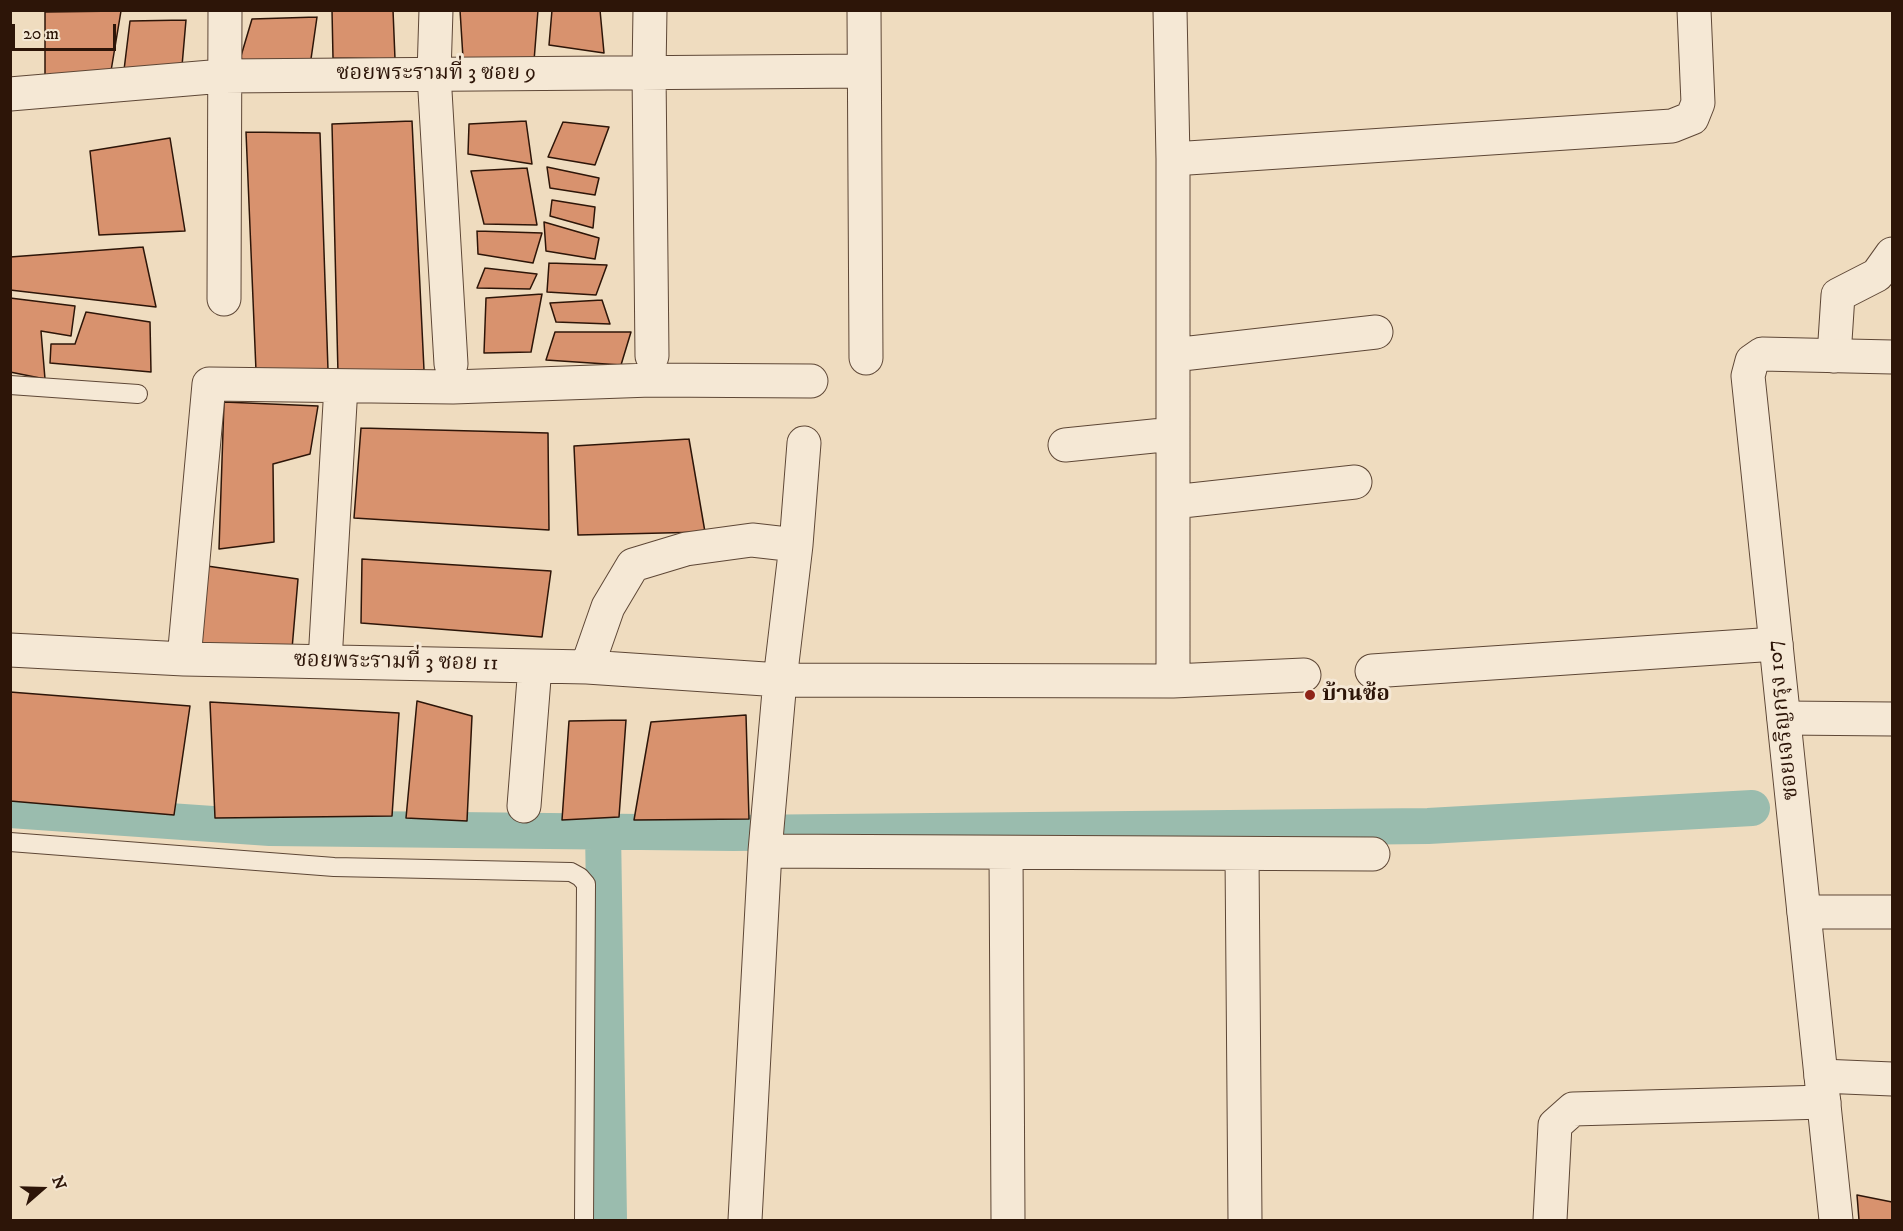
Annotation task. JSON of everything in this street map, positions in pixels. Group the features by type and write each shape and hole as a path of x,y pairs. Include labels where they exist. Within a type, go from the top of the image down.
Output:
{"street":[{"path":"224,298 225,10"},
{"path":"436,10 434,74 451,364"},
{"path":"650,10 652,356"},
{"path":"864,10 866,358"},
{"path":"1170,10 1173,159 1173,681"},
{"path":"1173,159 1672,126 1692,118 1698,103 1694,10"},
{"name":"ซอยพระรามที่ 3 ซอย 9","path":"10,94 224,76 863,71"},
{"path":"1834,356 1839,295 1877,274 1893,254"},
{"path":"1173,355 1376,333"},
{"name":"ซอยเจริญกรุง 107","path":"1836,1221 1748,376 1752,361 1762,354 1893,357"},
{"path":"184,659 209,384 453,387 651,380 811,381"},
{"path":"325,661 341,386"},
{"path":"1065,445 1173,434"},
{"path":"745,1221 765,851 804,443"},
{"path":"1173,502 1355,482"},
{"path":"587,668 608,607 633,565 686,549 752,540 796,545"},
{"path":"1372,671 1776,644"},
{"name":"ซอยพระรามที่ 3 ซอย 11","path":"10,650 184,659 587,668 780,680 1173,681 1304,675"},
{"path":"524,806 535,666"},
{"path":"1784,718 1893,719"},
{"path":"765,851 1373,854"},
{"path":"1006,853 1008,1221"},
{"path":"1242,855 1245,1221"},
{"path":"1804,912 1893,912"},
{"path":"1550,1221 1555,1125 1573,1109 1822,1089 1893,1079"}],"lane":[{"path":"10,385 138,394"},
{"path":"10,842 334,867 571,872 586,884 584,1221"}],"building":[{"path":"332,10 393,10 395,59 333,58"},
{"path":"460,10 538,10 534,61 463,58"},
{"path":"552,10 600,10 604,53 549,45"},
{"path":"121,11 111,71 45,76 45,12"},
{"path":"317,17 311,59 238,66 252,19"},
{"path":"186,20 182,66 124,70 130,21"},
{"path":"412,121 424,370 338,374 332,124"},
{"path":"526,121 532,164 468,154 469,124"},
{"path":"563,122 609,127 595,165 548,157"},
{"path":"246,132 320,133 328,370 256,371"},
{"path":"170,138 185,231 99,235 90,151"},
{"path":"547,167 599,178 595,195 550,188"},
{"path":"527,168 537,225 484,224 471,171"},
{"path":"552,200 595,207 593,228 550,216"},
{"path":"544,222 599,238 595,259 546,251"},
{"path":"477,231 542,233 533,263 478,254"},
{"path":"143,247 156,307 10,290 10,257"},
{"path":"549,263 607,265 596,295 547,292"},
{"path":"485,268 537,274 530,289 477,288"},
{"path":"542,294 531,352 484,353 486,298"},
{"path":"10,298 75,306 71,336 41,331 45,379 10,372"},
{"path":"602,300 610,324 556,322 550,303"},
{"path":"86,312 150,322 151,372 50,363 51,344 75,344"},
{"path":"555,332 631,332 621,365 546,360"},
{"path":"224,402 318,406 310,454 273,464 274,542 219,549"},
{"path":"361,428 548,433 549,530 354,518"},
{"path":"689,439 705,532 578,535 574,446"},
{"path":"362,559 551,571 542,637 361,623"},
{"path":"207,566 298,579 292,649 196,649"},
{"path":"10,692 190,706 174,815 10,801"},
{"path":"417,701 472,716 467,821 406,818"},
{"path":"210,702 399,713 392,816 215,818"},
{"path":"746,715 749,819 634,820 651,722"},
{"path":"626,720 619,817 562,820 569,721"},
{"path":"1857,1195 1892,1202 1892,1220 1859,1220"}],"waterway":[{"path":"10,810 270,828 734,833 1428,826 1752,808"},
{"path":"603,830 609,1220"}],"place":[{"name":"บ้านซ้อ","path":"1310,695"}]}
